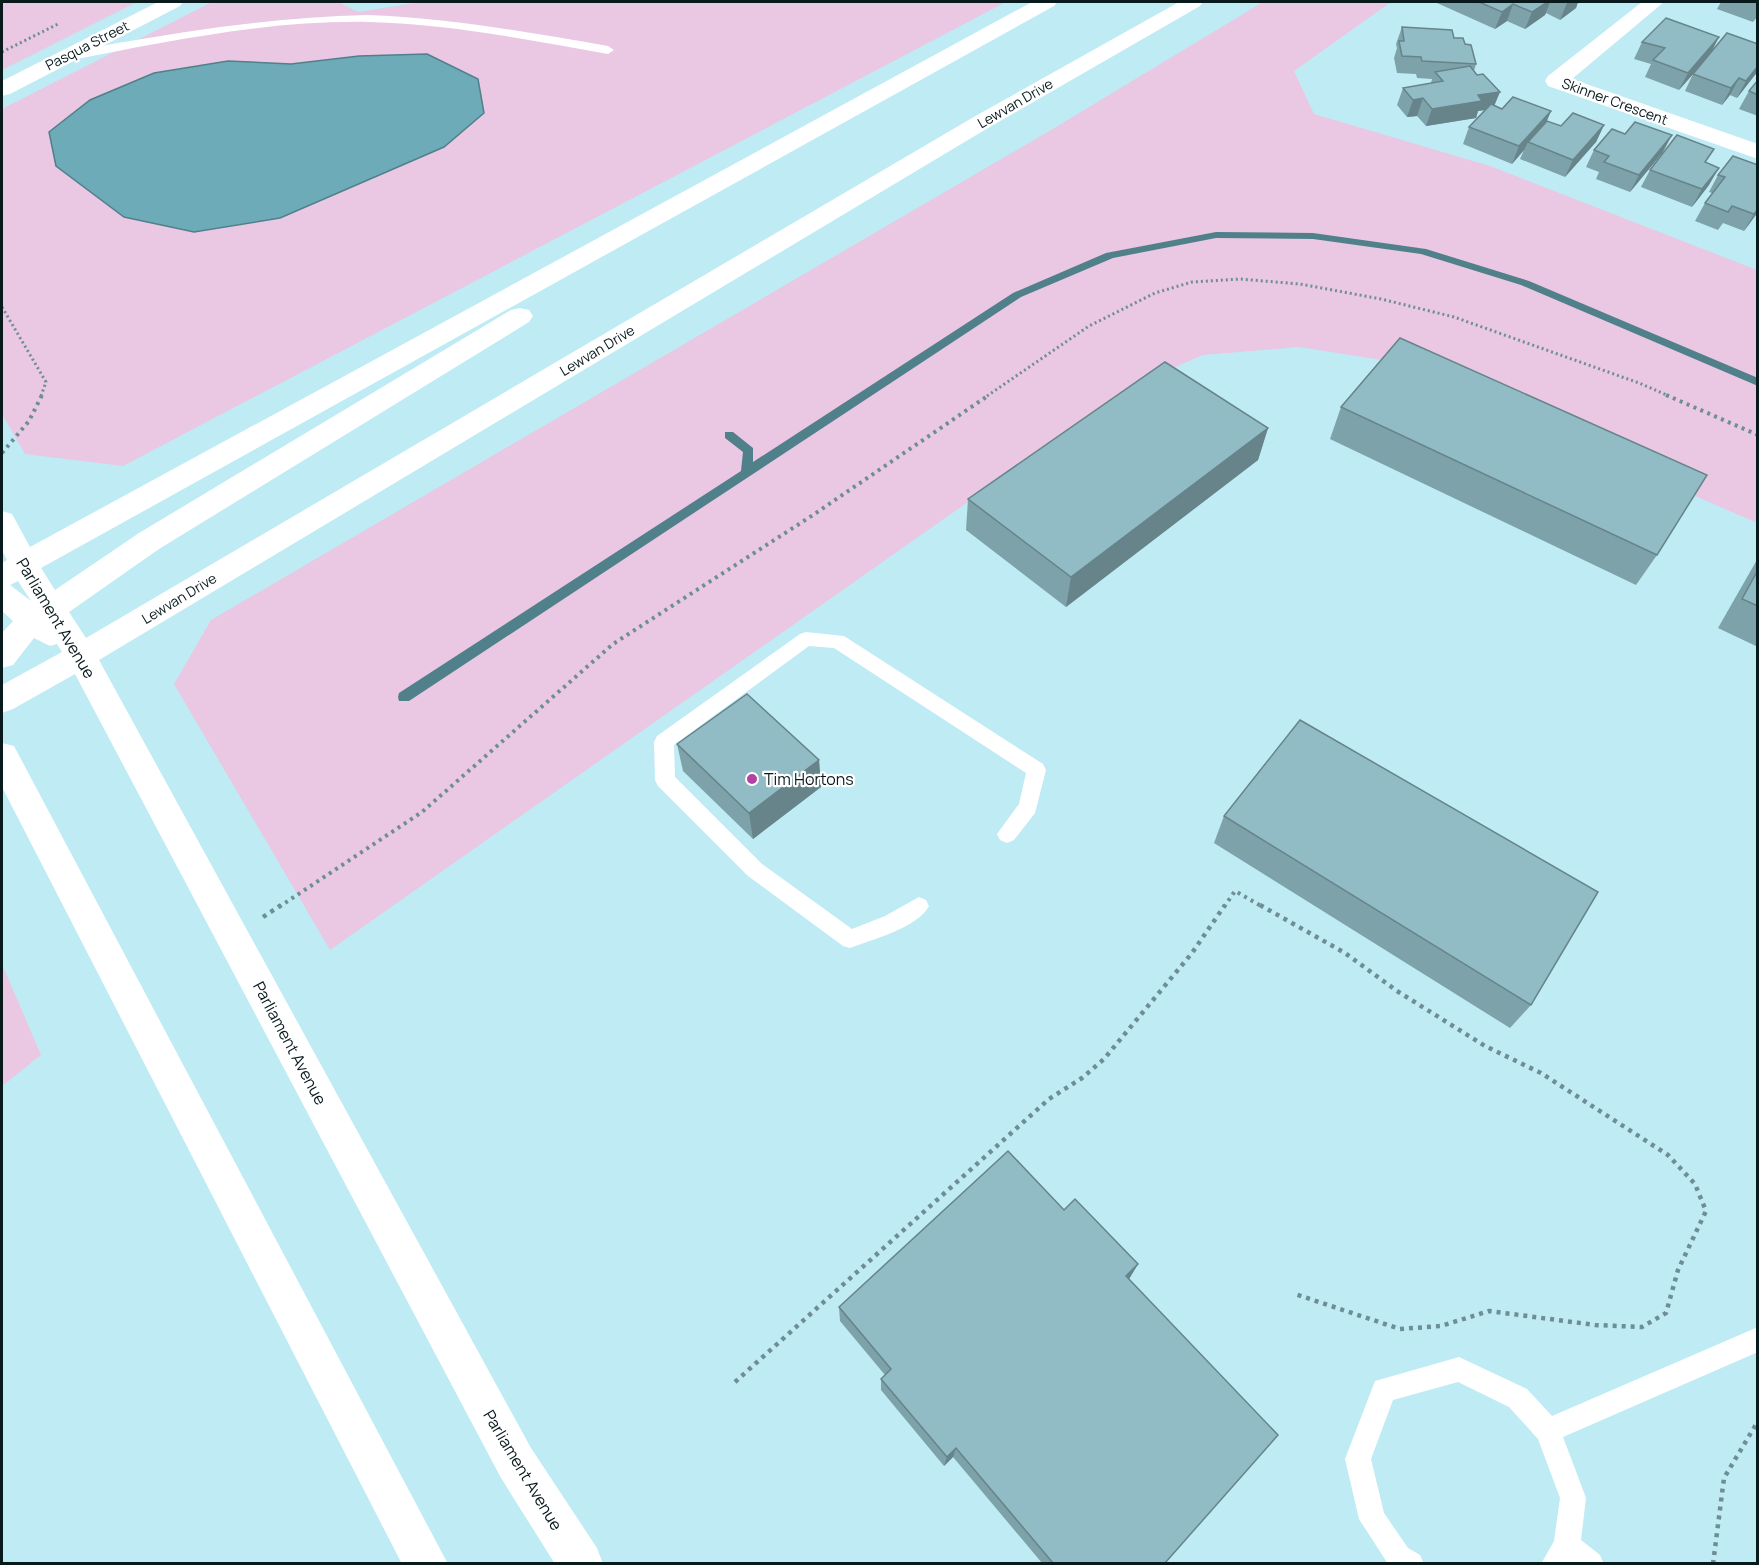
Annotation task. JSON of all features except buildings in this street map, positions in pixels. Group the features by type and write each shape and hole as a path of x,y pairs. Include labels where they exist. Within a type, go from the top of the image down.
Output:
{"main road":[{"name":"Pasqua Street","path":"2,89 173,2"},
{"path":"81,656 42,615 6,587 884,91 1047,2"},
{"name":"Lewvan Drive","path":"2,700 81,656 980,123 1193,2"},
{"name":"Skinner Crescent","path":"1654,2 1556,81 1758,152"},
{"path":"2,656 14,639 42,615 149,541 884,91"},
{"name":"Parliament Avenue","path":"2,522 6,587"},
{"name":"Parliament Avenue","path":"81,656 516,1463 581,1563"},
{"path":"2,756 403,1524 426,1563"}],"lane":[{"path":"64,57 261,25 349,20 409,20 471,27 608,50"},
{"path":"919,906 892,923 850,939 755,870 665,780 664,742 806,639 838,641 1036,770 1028,807 1007,834"},
{"path":"1548,1431 1758,1339"},
{"path":"1402,1561 1372,1519 1358,1459 1384,1390 1459,1369 1518,1398 1548,1431 1573,1498 1561,1555 1592,1563"}],"path":[{"path":"2,52 63,22"},
{"path":"233,937 422,812 613,644 813,515 1089,326 1155,293 1192,282 1240,279 1300,284 1381,299 1454,317 1639,383 1758,435"},
{"path":"2,308 46,382 42,396 29,421 2,453"},
{"path":"735,1382 1049,1099 1082,1078 1104,1059 1192,953 1235,891 1345,953 1397,991 1485,1046 1541,1073 1668,1155 1695,1184 1706,1211 1678,1270 1666,1313 1642,1327 1595,1325 1489,1311 1441,1326 1400,1329 1295,1294"},
{"path":"1713,1563 1724,1478 1758,1421"}],"shaded area":[{"path":"2,2 137,2 2,70"},
{"path":"212,2 338,2 358,12 422,2 1006,2 123,466 25,454 2,414 2,109"},
{"path":"1263,2 1391,2 1294,71 1314,114 1490,166 1757,270 1757,523 1388,361 1299,347 1203,355 1136,384 330,950 174,684 211,620 1051,130"},
{"path":"2,964 41,1055 2,1086"}],"water":[{"path":"427,54 478,79 484,113 444,147 280,218 194,232 124,217 56,166 49,132 90,100 154,73 228,61 291,64 359,56"}],"waterway":[{"path":"746,473 1017,295 1110,255 1216,235 1313,236 1422,251 1525,283 1758,382"},
{"path":"729,435 749,451 746,473"},
{"path":"404,697 746,473"}],"place":[{"name":"Tim Hortons","path":"752,779"}]}
